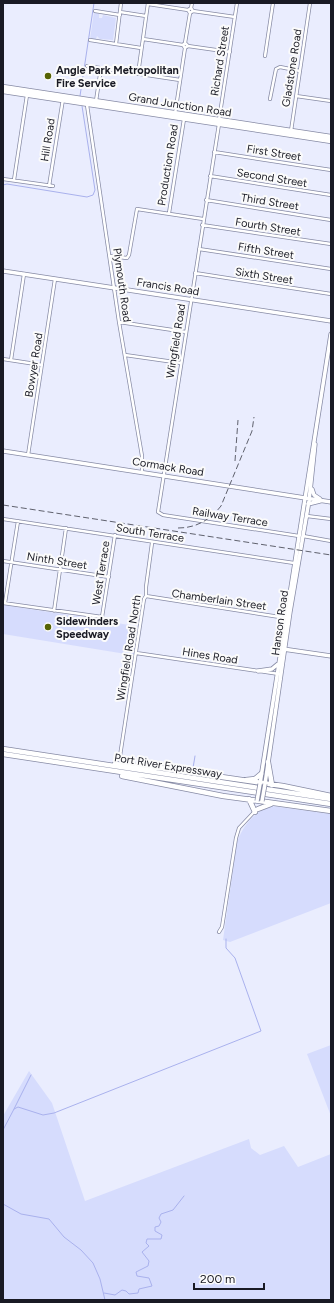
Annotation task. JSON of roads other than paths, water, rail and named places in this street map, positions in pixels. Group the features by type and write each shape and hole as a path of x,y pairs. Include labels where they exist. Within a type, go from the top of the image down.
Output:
{"highway":[{"name":"Grand Junction Road","path":"3,87 28,93 291,133 331,141"},
{"name":"Grand Junction Road","path":"3,92 28,93"},
{"name":"Grand Junction Road","path":"174,115 184,119 219,122"},
{"name":"Grand Junction Road","path":"291,133 331,137"},
{"name":"Port River Expressway","path":"3,749 331,799"},
{"name":"Port River Expressway","path":"3,754 331,804"},
{"path":"78,760 160,768 272,785 331,796"},
{"path":"268,762 272,785"},
{"path":"73,765 155,783 260,801 331,811"},
{"path":"238,780 255,779 261,774"},
{"path":"249,799 256,810 273,803"}],"main road":[{"name":"Francis Road","path":"3,271 331,321"},
{"name":"Hanson Road","path":"260,801 262,784 268,762 281,675 298,536 331,334"},
{"name":"Hanson Road","path":"287,618 307,516 315,439"},
{"name":"Cormack Road","path":"3,451 295,495 331,502"},
{"path":"311,486 314,495 322,500"},
{"path":"295,495 303,494 306,489"},
{"path":"295,495 300,498 303,506"},
{"path":"308,504 322,500"},
{"path":"294,563 297,569"},
{"name":"Hanson Road","path":"262,784 261,774 278,664 283,649"},
{"path":"283,649 331,656"},
{"path":"258,671 272,669 278,664"}],"street":[{"path":"116,44 121,3"},
{"path":"174,115 192,3"},
{"name":"Richard Street","path":"219,122 237,3"},
{"path":"266,56 274,3"},
{"name":"Gladstone Road","path":"291,133 310,3"},
{"path":"138,74 148,4 235,17"},
{"path":"95,11 146,16"},
{"path":"143,39 230,52"},
{"path":"90,40 142,48"},
{"path":"87,66 180,80"},
{"path":"270,99 276,69 280,67 300,71"},
{"path":"96,103 101,68"},
{"path":"3,179 14,180 28,93"},
{"path":"296,96 331,101"},
{"name":"Hill Road","path":"14,180 51,186 63,98"},
{"name":"Plymouth Road","path":"88,102 125,355 142,456 142,472"},
{"name":"Production Road","path":"169,213 184,119"},
{"name":"Wingfield Road","path":"159,513 163,476 219,122"},
{"name":"First Street","path":"214,152 331,170"},
{"name":"Second Street","path":"210,176 331,195"},
{"name":"Third Street","path":"206,200 331,220"},
{"path":"110,256 127,258 129,255 136,211 141,209 203,219"},
{"name":"Fourth Street","path":"202,224 331,244"},
{"name":"Fifth Street","path":"199,249 331,269"},
{"name":"Sixth Street","path":"195,273 331,294"},
{"path":"11,360 24,274"},
{"name":"Bowyer Road","path":"28,455 55,279"},
{"path":"120,322 186,332"},
{"path":"125,355 181,363"},
{"path":"3,359 42,365"},
{"name":"Railway Terrace","path":"159,513 298,536"},
{"path":"307,516 331,519"},
{"name":"South Terrace","path":"3,519 294,563"},
{"path":"18,521 4,603 54,611 66,528"},
{"name":"West Terrace","path":"54,611 98,618 103,614 115,535"},
{"path":"303,536 331,540"},
{"name":"Wingfield Road North","path":"120,756 144,599 146,596 152,542"},
{"name":"Ninth Street","path":"3,561 109,577"},
{"name":"Chamberlain Street","path":"146,596 287,618"},
{"name":"Hines Road","path":"136,653 281,675"},
{"name":"Hanson Road","path":"219,932 222,927 236,838 240,828 256,810 260,801"},
{"name":"Hanson Road","path":"256,810 260,801"}],"waterway":[{"path":"80,96 94,3"},
{"path":"3,185 7,184 87,197 93,195 95,190 82,106"},
{"path":"193,768 195,756"},
{"path":"3,1130 14,1109 18,1107 43,1115 54,1113 261,1031 235,958 226,948 226,939"},
{"path":"14,1109 31,1075"},
{"path":"104,1293 115,1295 122,1290 129,1294 138,1293 139,1289 152,1286 149,1278 137,1276 136,1272 148,1266 149,1261 142,1252 149,1246 146,1243 147,1239 161,1239 162,1235 155,1231 155,1227 159,1226 161,1222 159,1218 161,1214 173,1210 184,1196"},
{"path":"3,1204 21,1214 49,1219 64,1237 81,1250 93,1263 100,1279 105,1300"}],"railway":[{"path":"178,528 197,525 207,519 221,506 252,431 254,417"},
{"path":"235,461 238,420"},
{"path":"3,505 331,555"}],"place":[{"name":"Angle Park Metropolitan Fire Service","path":"48,76"},
{"name":"Sidewinders Speedway","path":"48,627"}]}
